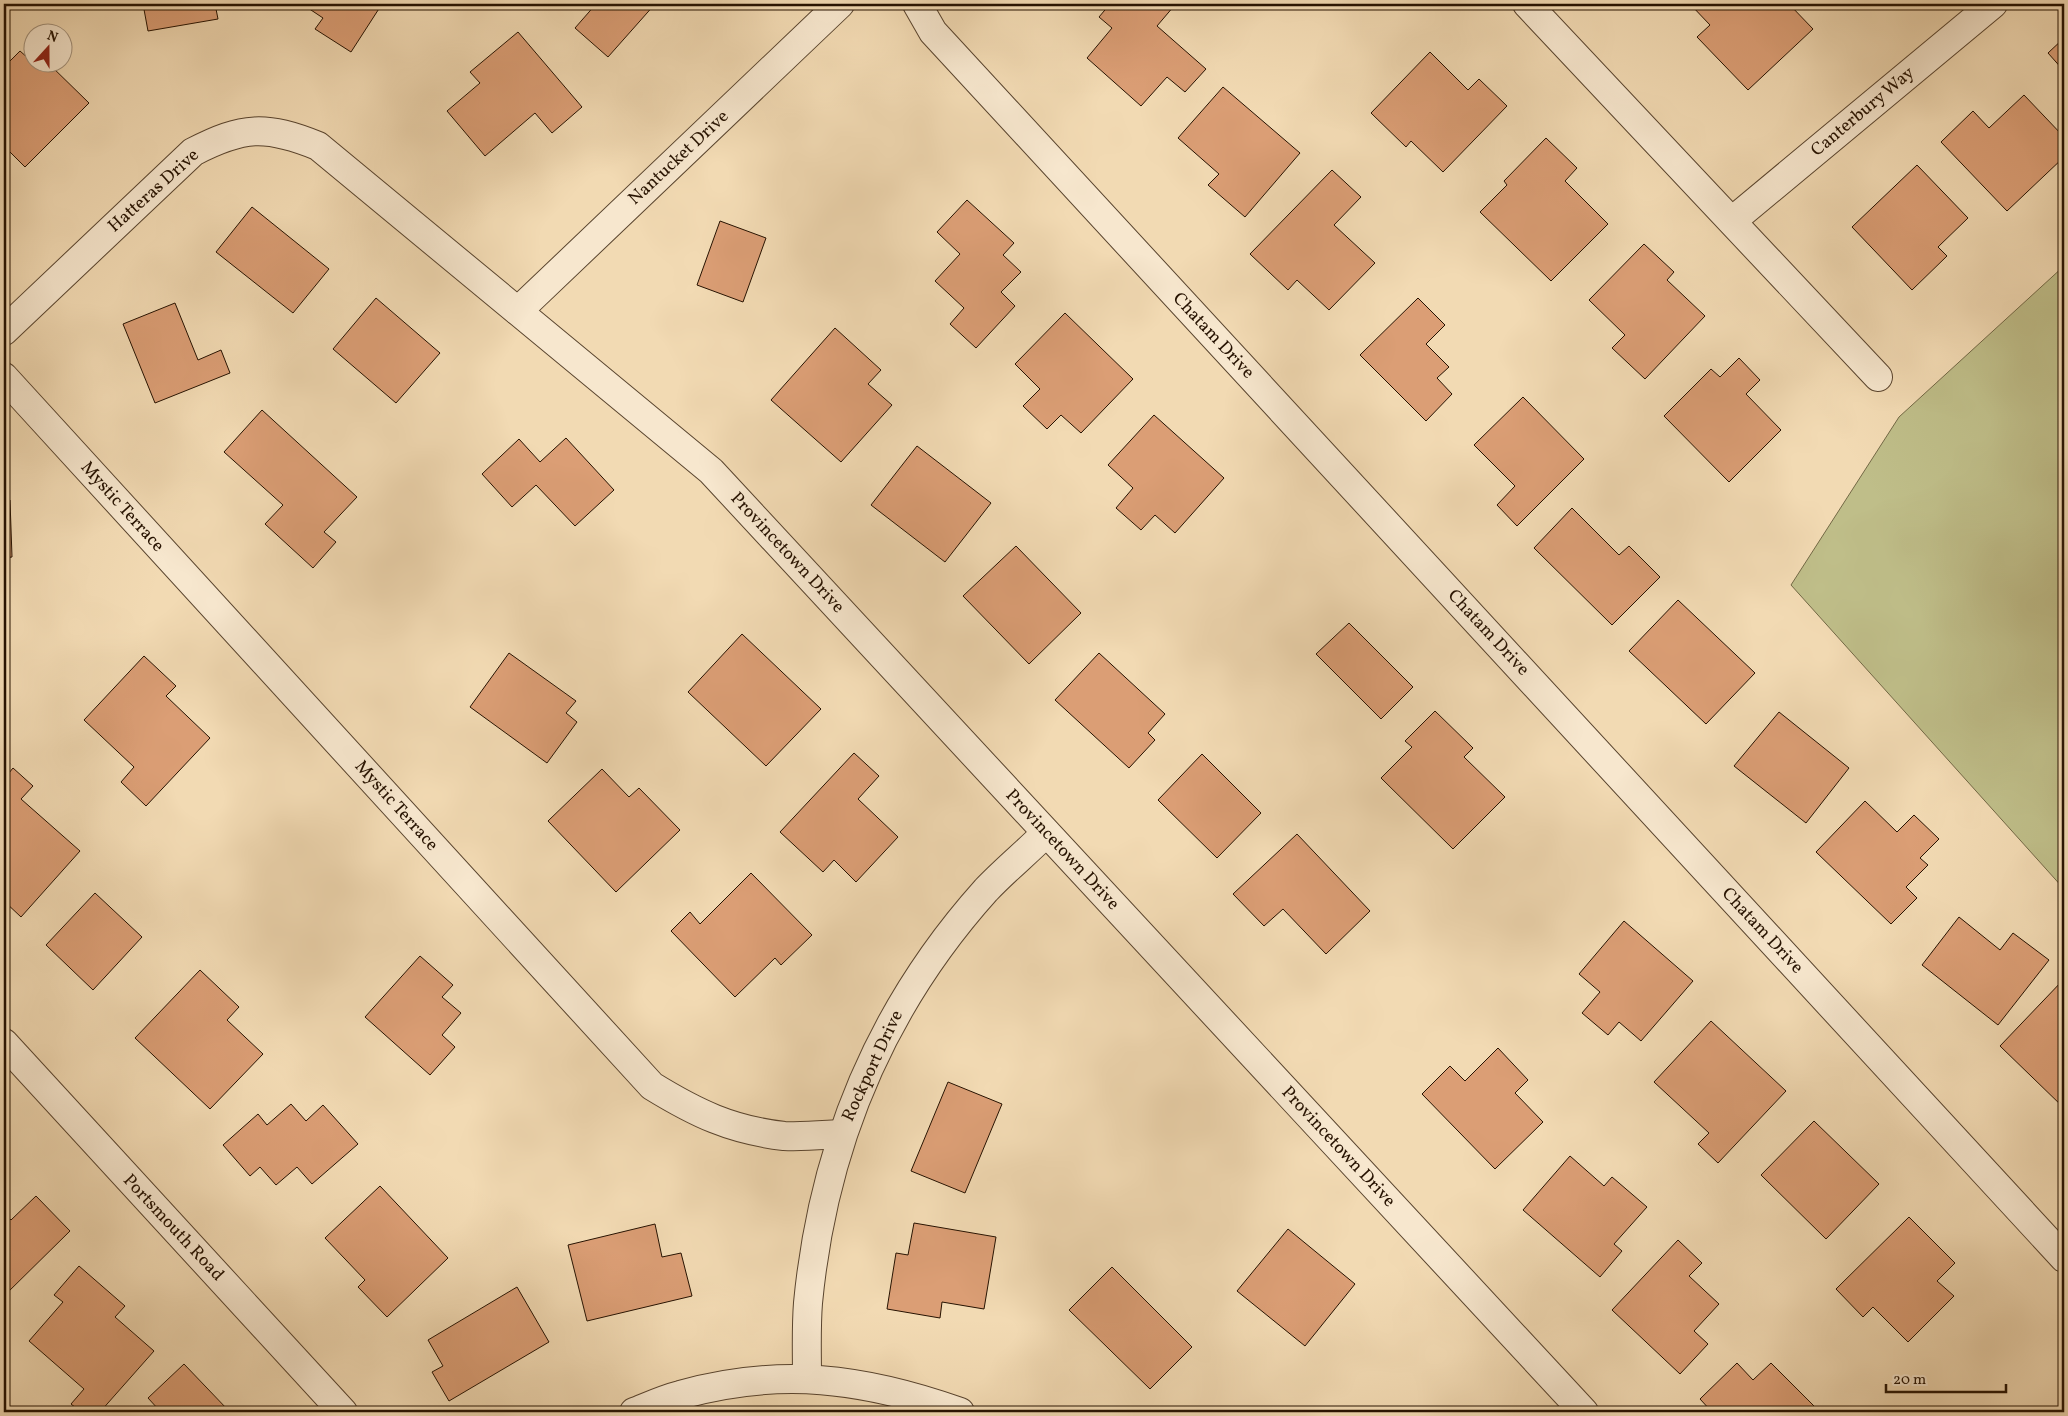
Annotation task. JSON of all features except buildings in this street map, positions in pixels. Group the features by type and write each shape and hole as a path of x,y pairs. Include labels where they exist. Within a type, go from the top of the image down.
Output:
{"street":[{"name":"Nantucket Drive","path":"518,311 840,4"},
{"name":"Chatam Drive","path":"917,4 933,32 2064,1258"},
{"path":"1527,4 1878,377"},
{"name":"Canterbury Way","path":"1732,221 1993,4"},
{"name":"Hatteras Drive","path":"4,331 193,152 223,136 256,131 288,134 318,146 518,311"},
{"name":"Provincetown Drive","path":"518,311 712,471 1584,1412"},
{"name":"Mystic Terrace","path":"4,377 652,1086 694,1111 736,1127 785,1136 842,1134"},
{"name":"Rockport Drive","path":"807,1378 808,1304 820,1220 842,1134 859,1087 890,1024 934,954 987,890 1046,833"},
{"name":"Portsmouth Road","path":"4,1043 343,1412"},
{"path":"634,1412 679,1395 742,1382 807,1378 835,1380 898,1391 960,1412"}],"shaded area":[{"path":"2064,266 2064,889 1791,585 1899,417"}]}
